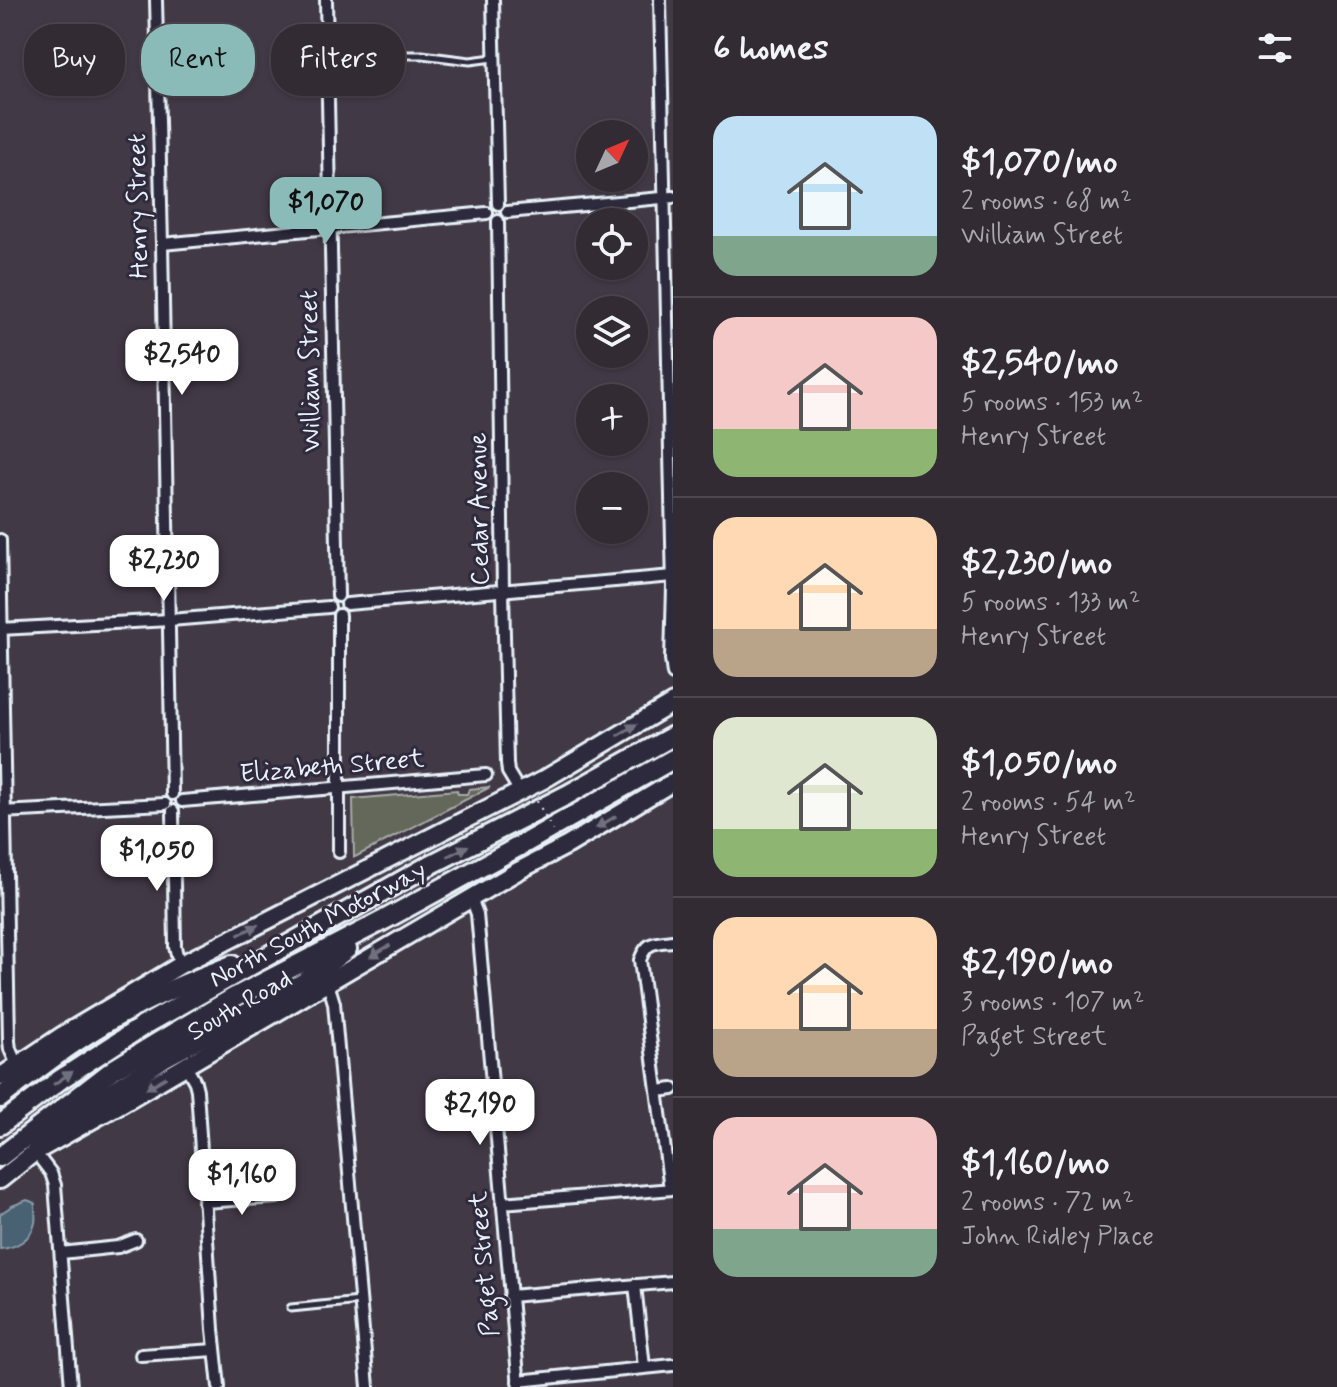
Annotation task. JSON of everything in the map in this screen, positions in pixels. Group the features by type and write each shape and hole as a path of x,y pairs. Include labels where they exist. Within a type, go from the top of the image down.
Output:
{"highway":[{"name":"North South Motorway","path":"0,1125 61,1079 143,1026 428,866 567,795 673,736"},
{"name":"North South Motorway","path":"0,1157 114,1069 160,1041 233,998 384,920 673,759"},
{"path":"35,1152 69,1121 165,1057 303,983 384,920"},
{"path":"0,1098 79,1040 133,1007 292,941"}],"main road":[{"path":"0,1077 63,1035 182,964 526,793 673,703"},
{"name":"South Road","path":"0,1180 35,1152 673,782"}],"street":[{"name":"Henry Street","path":"156,0 172,794"},
{"name":"William Street","path":"326,0 330,228 343,600"},
{"path":"493,0 498,204"},
{"path":"660,0 669,197 673,674"},
{"path":"507,212 669,197"},
{"path":"487,213 490,207 498,204 507,212"},
{"path":"487,213 492,220 498,221 504,219 507,212"},
{"path":"162,244 487,213"},
{"name":"Cedar Avenue","path":"498,221 507,768 526,793"},
{"path":"0,540 2,812 9,1041 17,1065"},
{"path":"339,615 331,612 330,600 503,592 673,576"},
{"path":"339,615 344,612 343,600"},
{"path":"1,629 329,607"},
{"path":"339,615 339,852"},
{"name":"Elizabeth Street","path":"182,801 486,775"},
{"path":"2,812 169,808 180,808 180,797 172,794 166,798 169,808 175,947 182,964"},
{"name":"Paget Street","path":"471,898 477,914 518,1384"},
{"path":"502,1203 672,1189 640,960 644,949 653,943 673,941"},
{"path":"326,984 334,1003 368,1387"},
{"path":"186,1066 197,1090 219,1387"},
{"path":"658,1091 673,1089"},
{"path":"35,1152 51,1173 55,1185 71,1387"},
{"path":"204,1202 277,1197"},
{"path":"61,1253 118,1247 136,1240"},
{"path":"510,1296 673,1282"},
{"path":"635,1285 644,1367"},
{"path":"141,1355 215,1350"},
{"path":"518,1384 673,1365"}],"lane":[{"path":"405,55 433,55 470,61 493,58"},
{"path":"291,1308 361,1301"}],"path":[{"path":"526,793 558,840"}],"green space":[{"path":"490,787 354,857 353,799 457,790 458,794 467,794 469,789"}],"water":[{"path":"27,1200 35,1203 33,1229 22,1242 0,1249 0,1214"}]}
